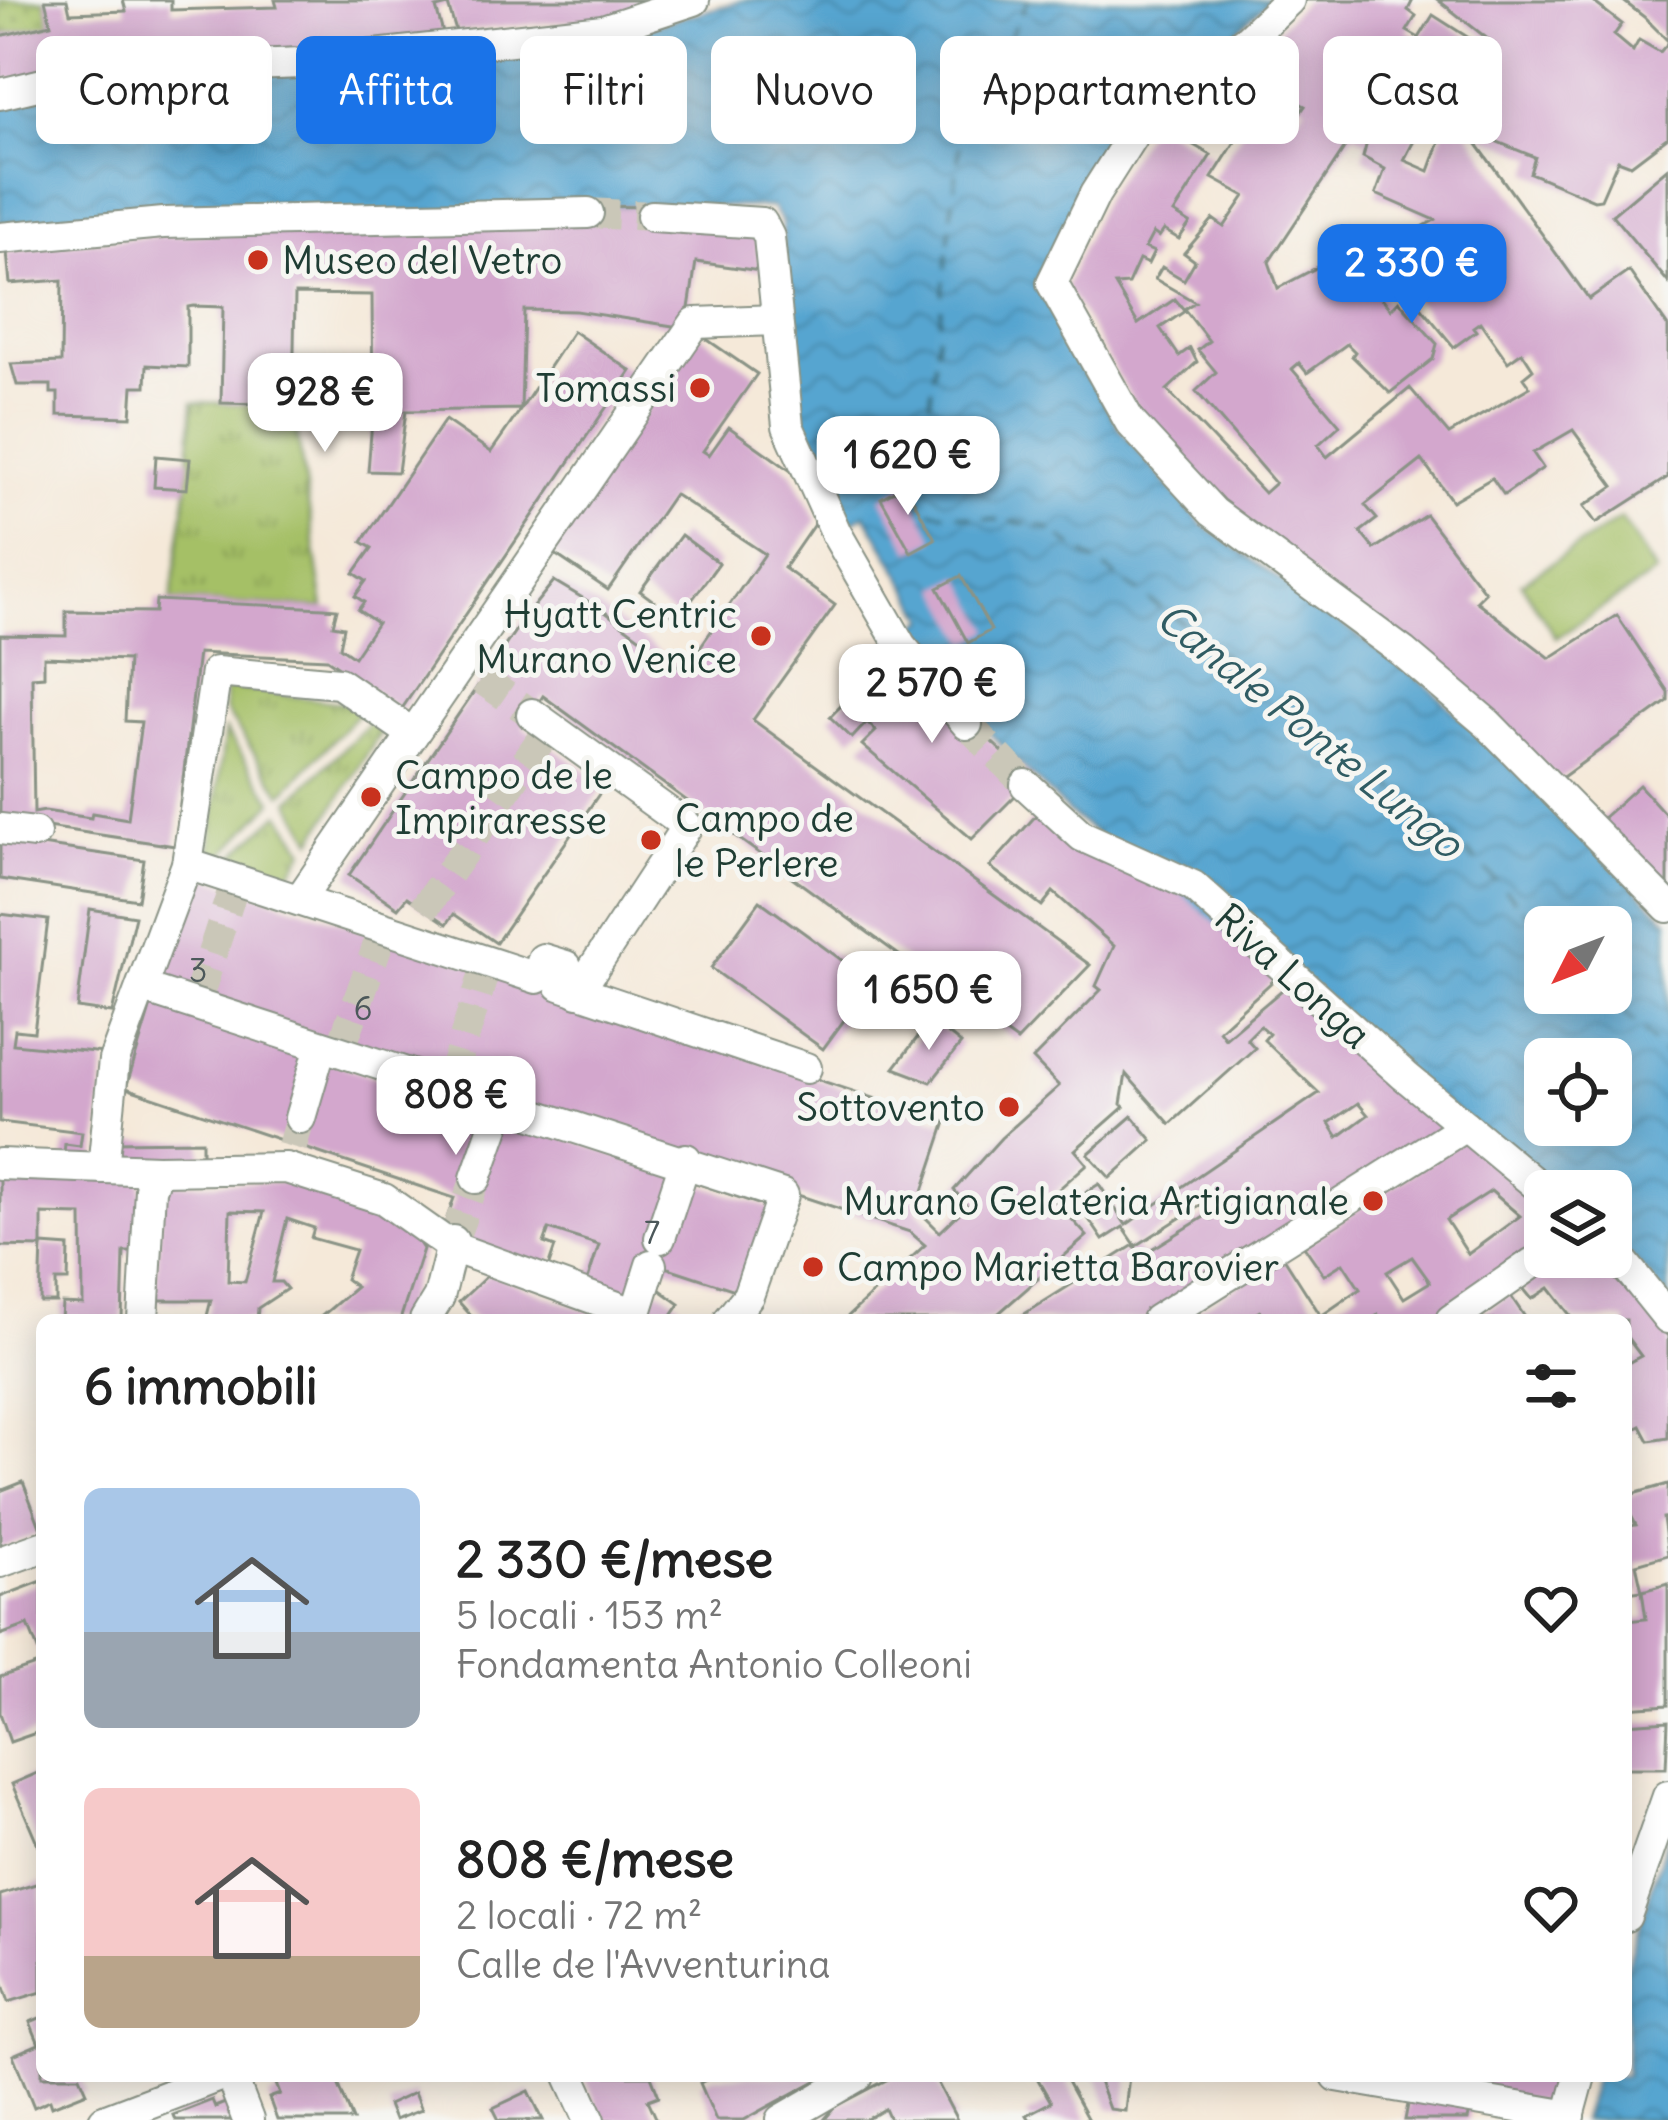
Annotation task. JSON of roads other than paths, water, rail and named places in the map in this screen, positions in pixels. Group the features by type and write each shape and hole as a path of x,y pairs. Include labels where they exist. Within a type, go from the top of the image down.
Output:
{"street":[{"path":"0,94 92,72 301,63 603,30 694,0"},
{"path":"1288,0 1246,40 1147,112 1095,194 1052,283 1130,422 1213,512 1403,652 1471,709 1668,907"},
{"path":"0,238 163,223 588,213"},
{"path":"652,216 762,223 769,237 788,426 836,533 902,646 967,724"},
{"path":"300,899 416,730 471,672 695,323 777,320"},
{"path":"103,1168 114,1060 187,864 216,672 339,682 416,730"},
{"path":"541,726 687,826 578,992"},
{"name":"Riva Longa","path":"1026,785 1082,836 1193,886 1524,1174"},
{"path":"0,829 34,833"},
{"path":"187,864 235,883 399,926 486,966 537,978 543,959 566,966 560,986 727,1046 806,1068"},
{"path":"143,988 196,1001 783,1195 748,1296 734,1314"},
{"path":"293,1144 334,1048"},
{"path":"476,1178 502,1104"},
{"path":"1167,1314 1466,1126"},
{"path":"0,1164 157,1170 293,1144 452,1244 628,1314"},
{"path":"637,1314 685,1161"},
{"path":"143,1314 150,1190 157,1170"},
{"path":"441,1312 452,1244"},
{"path":"1459,1314 1524,1269"},
{"path":"1632,1273 1668,1318"},
{"path":"0,1562 36,1549"},
{"path":"1632,1899 1668,1796"},
{"path":"104,2120 203,2082"},
{"path":"233,2082 248,2120"},
{"path":"573,2082 590,2120"},
{"path":"782,2120 848,2082"},
{"path":"1370,2082 1569,2118 1578,2082"}],"water":[{"name":"Canale Ponte Lungo","path":"745,0 1269,0 1231,36 940,36 940,144 1110,144 1035,281 1120,430 1203,525 1427,685 1668,920 1668,1298 1632,1258 1632,1170 1532,1170 1069,813 950,693 909,631 927,619 923,612 865,514 845,527 810,452 790,349 782,223 772,207 585,205 0,231 0,107 36,98 36,144 272,144 272,69 296,67 296,144 496,144 496,48 520,46 520,144 687,144 687,36 613,36"},
{"path":"1668,1835 1668,2120 1582,2120 1593,2082 1632,2082 1632,1951"}],"tunnel":[{"path":"588,213 652,216"},
{"path":"481,679 532,714"},
{"path":"967,724 1026,785"},
{"path":"423,910 543,737"},
{"path":"198,997 234,886"},
{"path":"342,1045 381,936"},
{"path":"451,1081 485,970"},
{"path":"292,1147 300,1118"},
{"path":"453,1241 476,1178"}],"place":[{"name":"Museo del Vetro","path":"258,260"},
{"name":"Tomassi","path":"700,388"},
{"name":"Hyatt Centric Murano Venice","path":"761,636"},
{"name":"Campo de le Impiraresse","path":"371,797"},
{"name":"Campo de le Perlere","path":"651,840"},
{"name":"Sottovento","path":"1009,1107"},
{"name":"Murano Gelateria Artigianale","path":"1373,1201"},
{"name":"Campo Marietta Barovier","path":"813,1267"}]}
